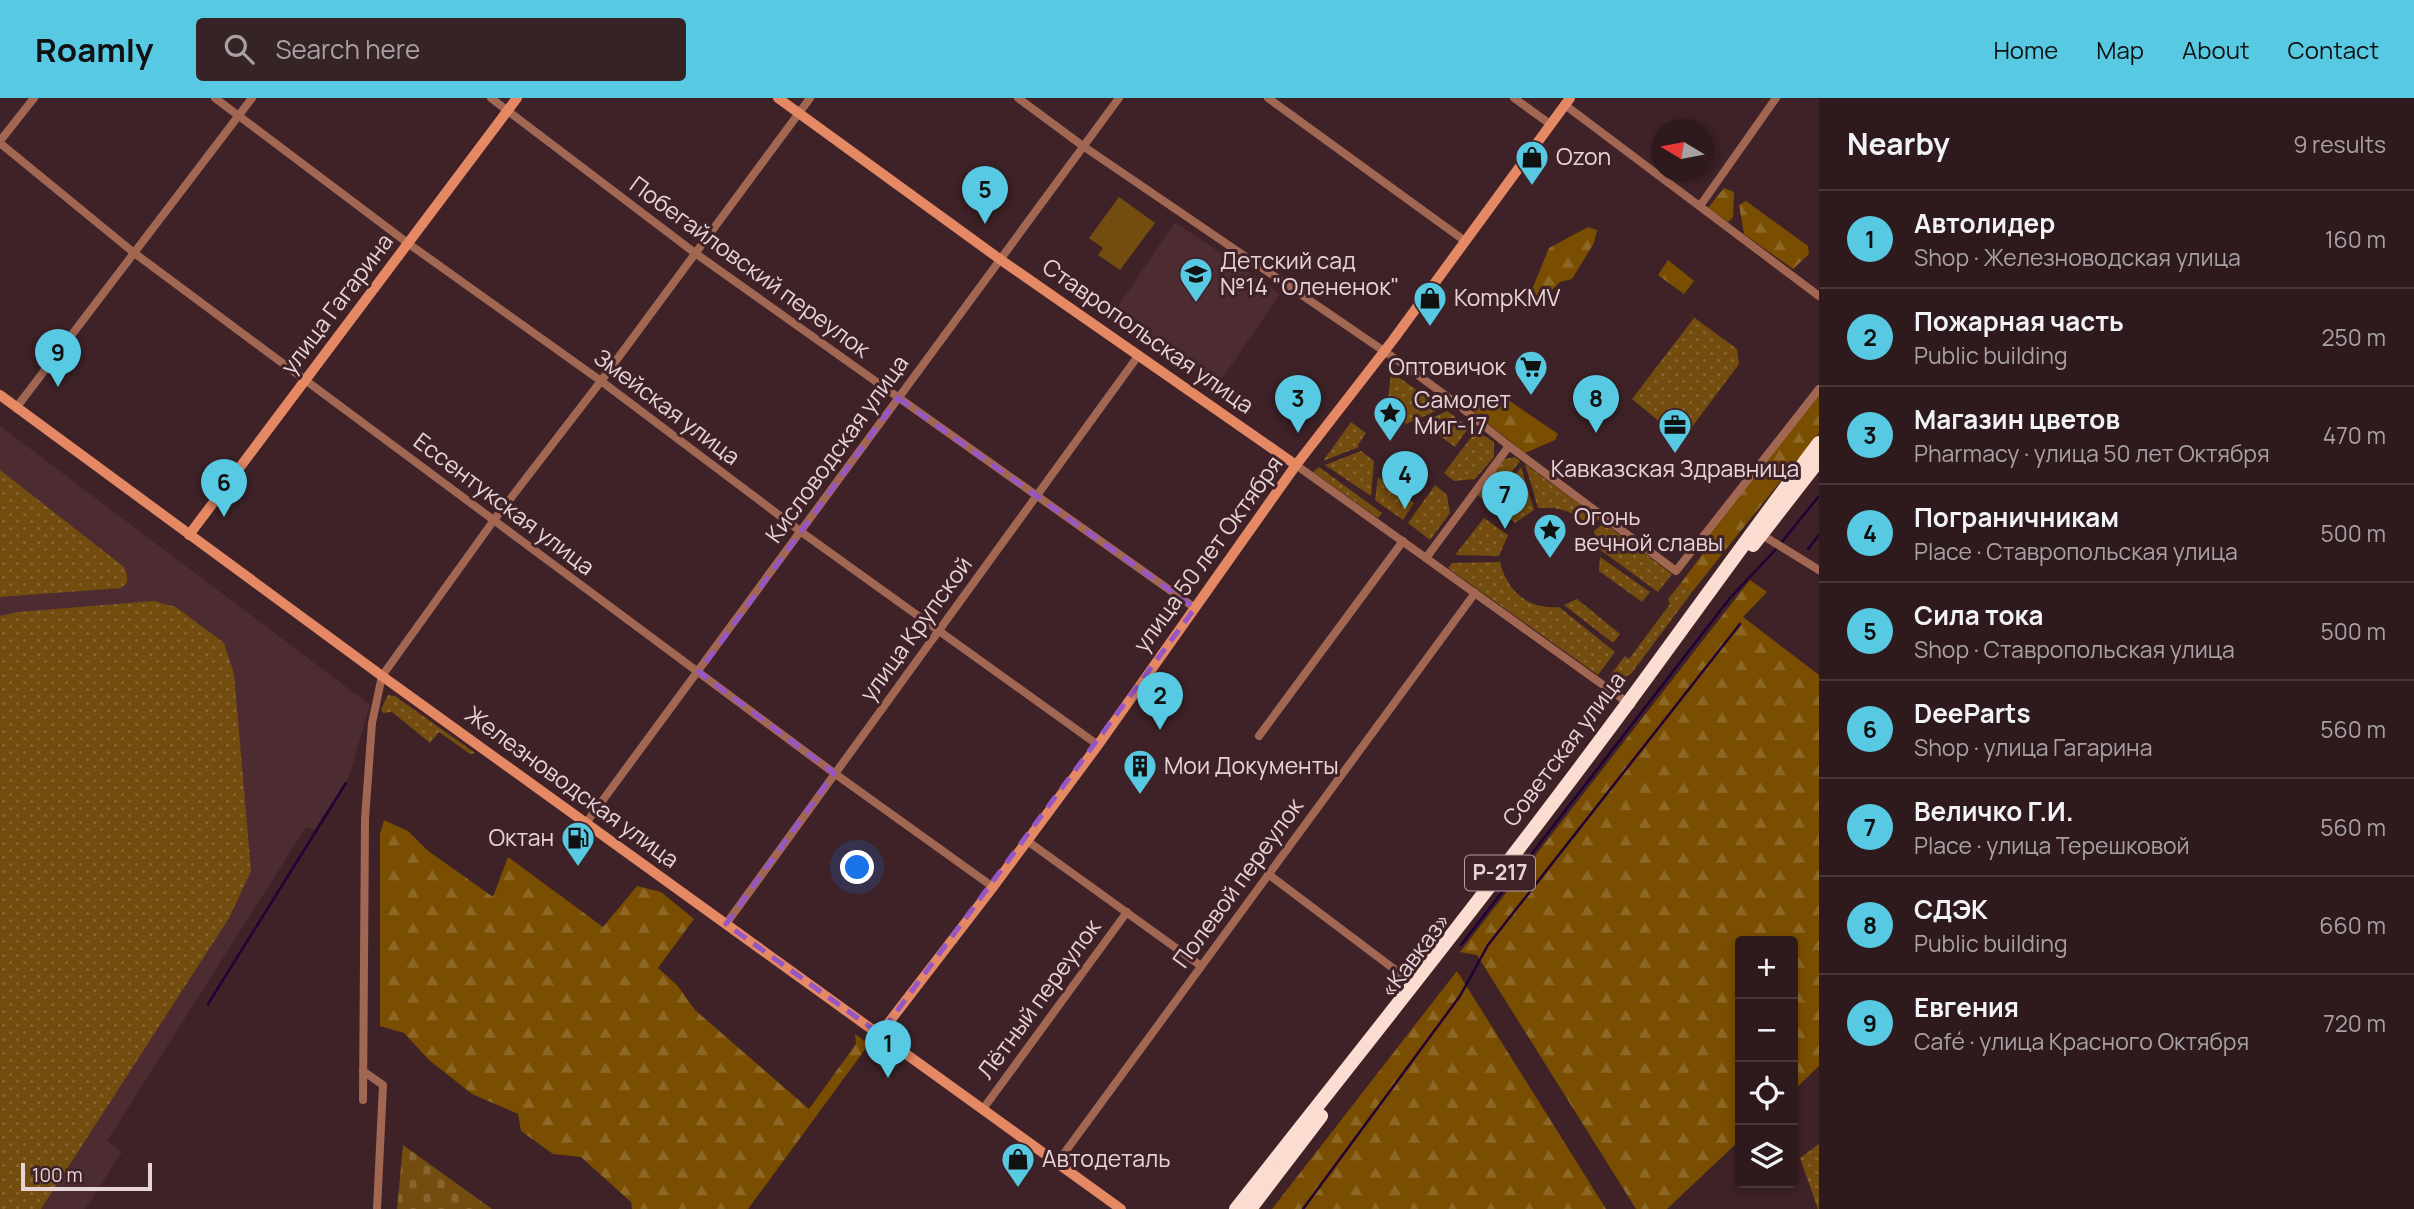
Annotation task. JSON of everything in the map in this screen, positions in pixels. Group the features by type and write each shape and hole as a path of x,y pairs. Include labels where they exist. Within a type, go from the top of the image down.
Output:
{"highway":[{"name":"Советская улица","path":"1236,1209 1414,984 1629,704 1757,532 1819,443"},
{"name":"Р-217","path":"1757,532 1819,460"},
{"name":"«Кавказ»","path":"1250,1209 1629,704"}],"main road":[{"name":"улица Гагарина","path":"189,535 517,98"},
{"name":"Ставропольская улица","path":"778,98 1001,260 1296,466"},
{"name":"улица 50 лет Октября","path":"880,1034 1098,745 1296,466 1568,101"},
{"name":"Железноводская улица","path":"0,396 382,676 1121,1209"}],"street":[{"path":"0,142 34,98"},
{"name":"Змейская улица","path":"215,98 409,244 601,381 800,531 1098,745"},
{"path":"16,408 252,98"},
{"name":"Побегайловский переулок","path":"491,98 695,253 1195,608"},
{"path":"363,1100 365,819 372,723 382,676 494,520 601,381 810,98"},
{"path":"1018,98 1083,146 1457,404 1676,571 1819,389"},
{"name":"Кисловодская улица","path":"586,823 1119,98"},
{"path":"1268,98 1465,241"},
{"path":"1514,98 1550,124"},
{"path":"1700,206 1776,98"},
{"path":"1568,101 1819,296"},
{"name":"Ессентукская улица","path":"0,142 133,252 834,773 993,887"},
{"name":"улица Крупской","path":"726,924 1138,356"},
{"path":"1426,558 1509,446"},
{"name":"Ставропольская улица","path":"1296,466 1629,704"},
{"path":"1757,532 1819,570"},
{"path":"1259,736 1403,541"},
{"name":"Полевой переулок","path":"1057,1163 1475,593"},
{"path":"1026,840 1201,965"},
{"path":"1268,874 1414,984"},
{"name":"Лётный переулок","path":"983,1109 1127,912"},
{"path":"363,1071 383,1085 377,1209"}],"highlighted area":[{"path":"898,398 1195,608 880,1034 726,924 834,773 699,672"}],"shaded area":[{"name":"Детский сад №14 \"Олененок\"","path":"1175,222 1280,294 1217,386 1113,314"},
{"path":"0,426 370,705 349,777 314,830 306,827 107,1141 122,1152 85,1209 0,1209"}],"green space":[{"path":"1724,188 1734,192 1733,217 1728,222 1708,208"},
{"path":"1119,197 1155,223 1120,270 1098,255 1103,248 1089,238"},
{"path":"1746,201 1808,246 1809,254 1793,269 1744,234 1739,205"},
{"path":"1588,227 1597,230 1594,243 1572,279 1560,282 1542,300 1531,292 1549,248"},
{"path":"1668,260 1694,281 1684,294 1658,275"},
{"path":"1688,313 1737,349 1739,364 1692,427 1668,412 1661,423 1632,399 1694,318"},
{"path":"1391,372 1443,408 1406,424 1387,412"},
{"path":"1498,393 1558,434 1555,440 1525,453 1469,408"},
{"path":"1819,395 1819,433 1692,592 1681,583 1704,552 1702,542"},
{"path":"1447,411 1469,427 1455,447 1422,423"},
{"path":"1351,422 1366,433 1359,447 1323,461"},
{"path":"1476,431 1494,442 1494,457 1475,479 1454,481 1444,473"},
{"path":"1361,451 1374,461 1371,496 1325,465"},
{"path":"1515,457 1520,461 1488,503 1476,494 1501,460"},
{"path":"1525,464 1600,519 1589,526 1566,511 1538,508"},
{"path":"1319,467 1382,513 1378,518 1313,472"},
{"path":"1521,467 1534,510 1515,523 1493,506"},
{"path":"0,470 124,567 127,583 121,588 0,597"},
{"path":"1378,477 1414,503 1403,520 1375,500"},
{"path":"1435,485 1447,495 1450,513 1430,540 1408,523"},
{"path":"1484,518 1508,535 1499,556 1455,555"},
{"path":"1604,523 1672,574 1658,592 1599,549 1594,531"},
{"path":"1600,557 1650,592 1642,602 1599,571"},
{"path":"1500,562 1508,582 1520,596 1538,605 1559,607 1615,652 1598,675 1448,568 1452,563"},
{"path":"1750,580 1767,592 1743,617 1819,675 1819,1066 1798,1086 1798,936 1735,936 1735,1145 1667,1209 1636,1209 1477,955 1460,952"},
{"path":"1681,583 1692,592 1631,674 1617,680 1608,678 1625,656 1629,659 1670,604 1668,599"},
{"path":"1577,599 1620,634 1613,643 1564,605"},
{"path":"153,601 176,607 224,643 234,674 251,871 229,918 41,1209 0,1209 0,616 18,612"},
{"path":"388,695 395,696 475,753 470,754 439,732 430,743 392,712 383,713 381,709"},
{"path":"384,820 408,831 427,850 493,897 508,857 603,927 637,886 661,892 694,919 658,968 677,985 695,1010 809,1109 856,1044 855,1034 869,1044 748,1209 632,1209 631,1202 581,1157 553,1154 521,1131 518,1114 472,1094 429,1060 404,1033 380,1026 380,834"},
{"path":"1457,971 1606,1209 1272,1209"},
{"path":"1819,1144 1819,1209 1818,1209 1800,1158"},
{"path":"403,1145 492,1209 397,1209"}],"waterway":[{"path":"1781,543 1819,496"},
{"path":"1808,549 1819,535"},
{"path":"1461,945 1730,598 1777,548"},
{"path":"1303,1209 1460,996 1488,945 1740,624"},
{"path":"208,1004 346,783"}],"place":[{"name":"Ozon","path":"1532,187"},
{"name":"Сила тока","path":"985,224"},
{"name":"Детский сад №14 \"Олененок\"","path":"1196,304"},
{"name":"KompKMV","path":"1430,328"},
{"name":"Евгения","path":"58,387"},
{"name":"Оптовичок","path":"1531,397"},
{"name":"Магазин цветов","path":"1298,433"},
{"name":"СДЭК","path":"1596,433"},
{"name":"Самолет Миг-17","path":"1390,443"},
{"name":"Кавказская Здравница","path":"1675,455"},
{"name":"Пограничникам","path":"1405,509"},
{"name":"DeeParts","path":"224,517"},
{"name":"Величко Г.И.","path":"1505,529"},
{"name":"Огонь вечной славы","path":"1550,560"},
{"name":"Пожарная часть","path":"1160,730"},
{"name":"Мои Документы","path":"1140,796"},
{"name":"Октан","path":"578,868"},
{"name":"Автолидер","path":"888,1078"},
{"name":"Автодеталь","path":"1018,1189"}]}
